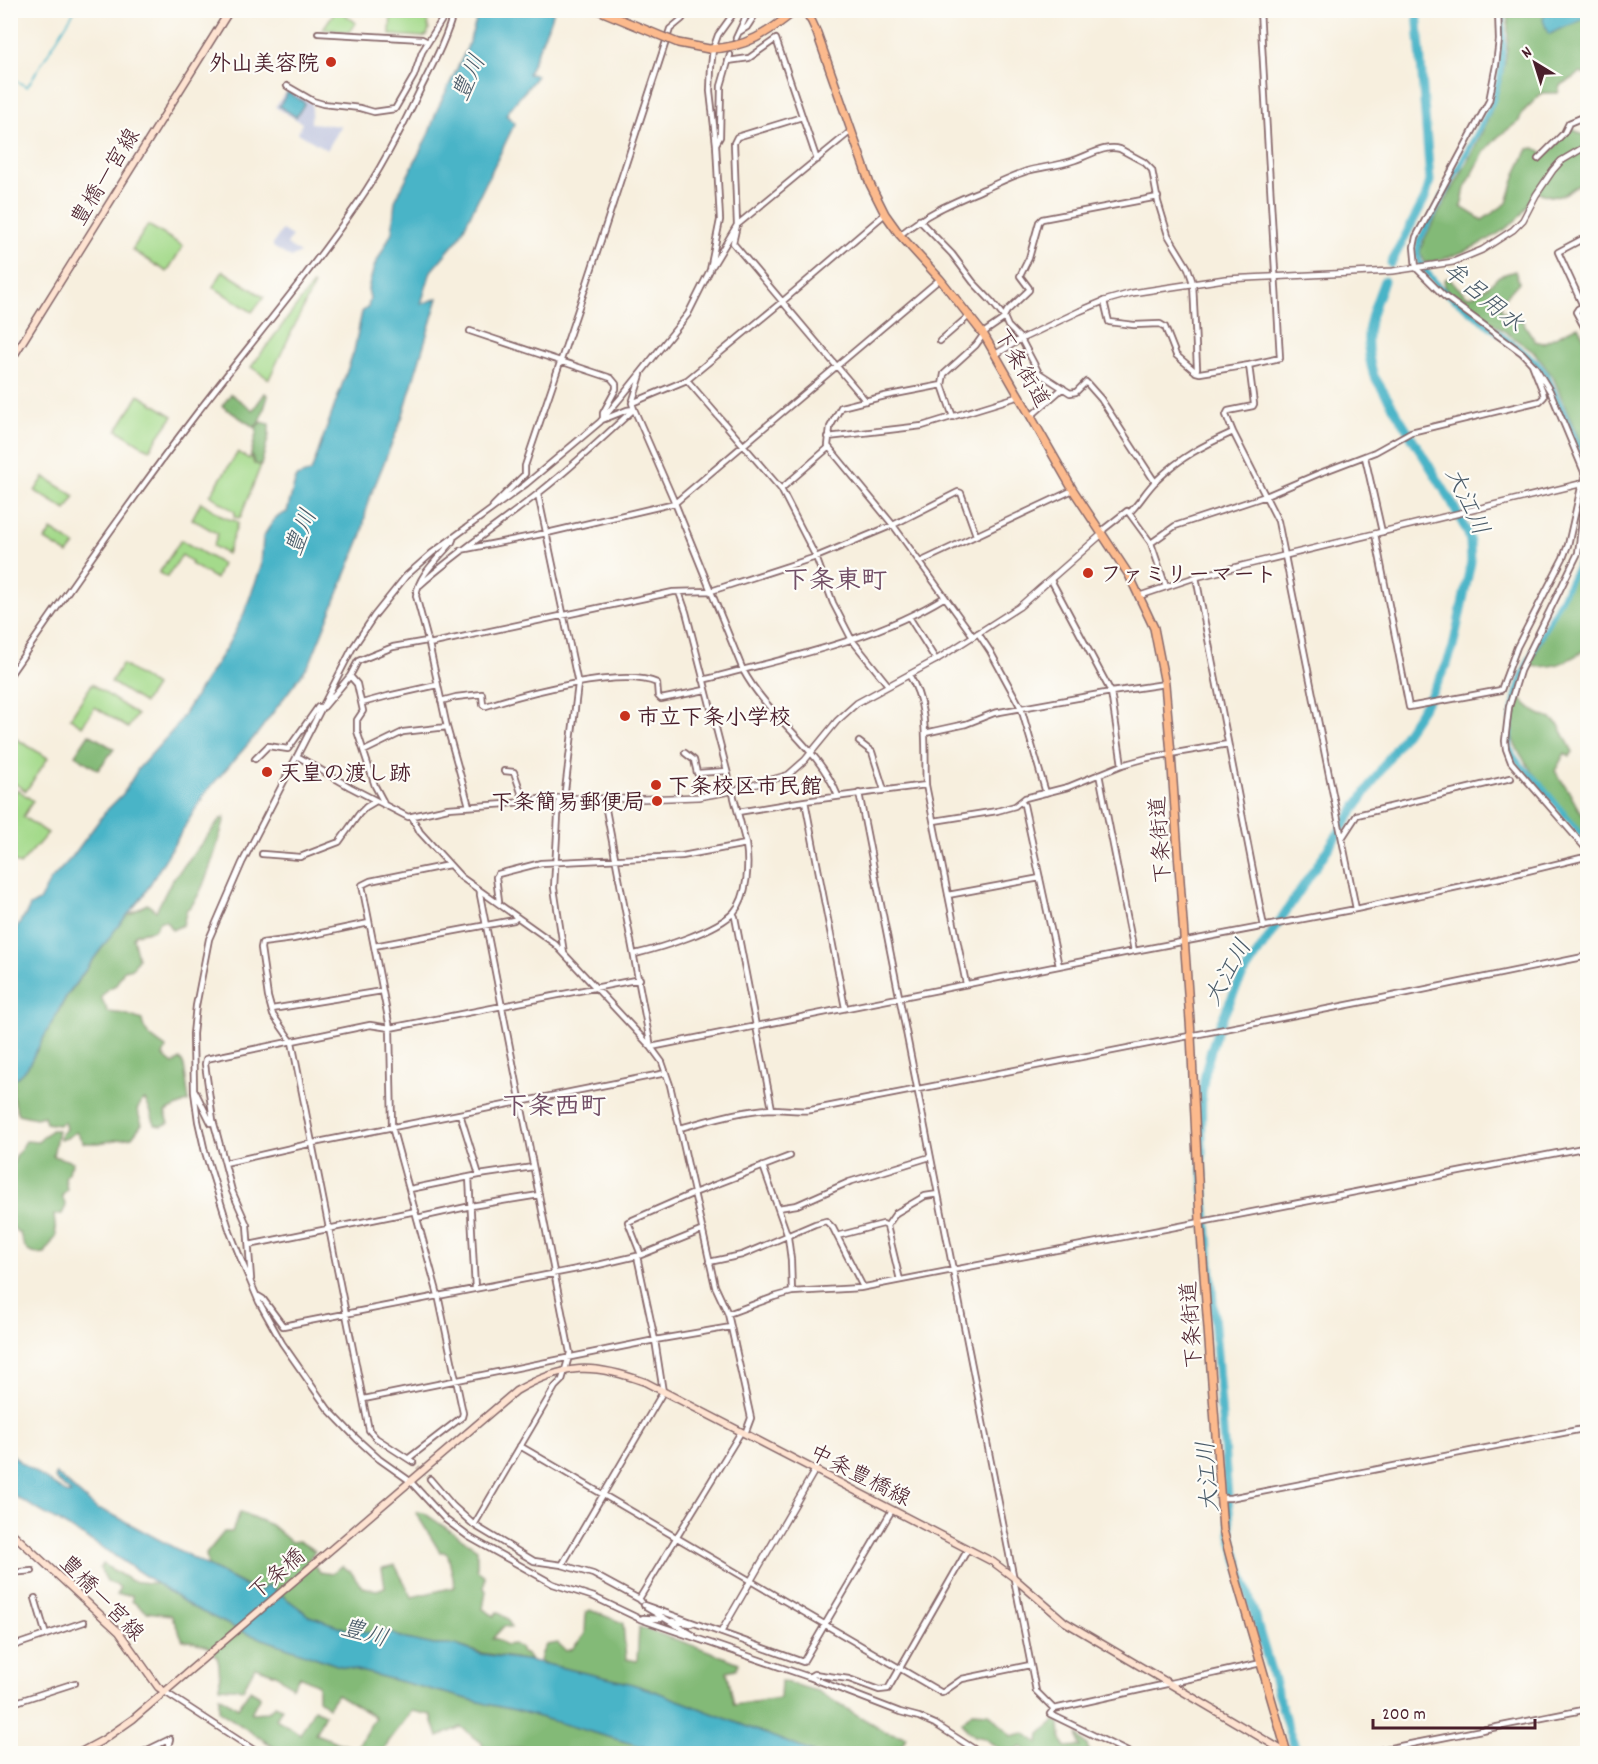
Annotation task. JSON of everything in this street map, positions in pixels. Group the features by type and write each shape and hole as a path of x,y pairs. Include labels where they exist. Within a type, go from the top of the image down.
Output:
{"main road":[{"name":"豊橋一宮線","path":"10,362 230,10"},
{"path":"598,10 678,43 711,49 737,46 757,38 796,10"},
{"name":"下条街道","path":"805,10 814,26 870,184 885,214 984,334 1073,490 1129,575 1154,628 1165,684 1171,754 1191,1035 1200,1221 1225,1498 1223,1530 1234,1575 1288,1753"},
{"name":"中条豊橋線","path":"410,1481 516,1390 548,1375 566,1370 599,1369 618,1372 645,1382 993,1563 1013,1577 1065,1622 1288,1753"},
{"name":"下条橋","path":"165,1692 410,1481"},
{"name":"豊橋一宮線","path":"10,1531 119,1632 158,1687 165,1692"},
{"path":"77,1754 116,1732 165,1692"}],"street":[{"path":"286,86 313,101 324,104 374,112 395,109 414,76 422,52 448,10"},
{"path":"10,675 74,582 195,416 360,200 392,147 409,113 435,59 454,10"},
{"path":"490,510 525,474 525,466 562,361 670,29 682,19 687,10"},
{"path":"710,270 720,220 716,144 710,91 711,49 736,10"},
{"path":"736,38 748,10"},
{"path":"739,32 747,27 758,10"},
{"path":"1104,301 1109,322 1134,325 1160,324 1165,327 1176,355 1196,372 1249,365 1280,358 1260,10"},
{"path":"1498,10 1496,65 1489,101 1416,237 1414,257 1418,268 1444,296 1522,353 1533,364 1551,391 1584,472 1585,483 1578,553 1521,671 1509,707 1505,741 1511,762 1587,851"},
{"path":"318,33 422,39 428,42"},
{"path":"728,62 749,58 776,39 817,160"},
{"path":"716,144 720,136 721,86 730,55"},
{"path":"1538,159 1564,133 1569,123 1587,115"},
{"path":"802,117 737,137 734,143 737,225 733,243 866,401"},
{"path":"851,131 737,225 710,270 688,314 602,420 526,484 432,553 406,576 374,616 352,649 321,707 242,863 210,939 196,1006 193,1034 194,1088 205,1152 230,1232 251,1284 282,1343 328,1409 379,1459 410,1481 446,1520 469,1538 552,1584 594,1597 640,1618 935,1724 982,1754"},
{"path":"996,354 1021,339 1080,311 1132,293 1225,279 1393,271 1453,262 1465,258 1513,230 1523,220 1553,170 1561,161 1587,145"},
{"path":"900,235 933,211 1026,171 1116,148 1149,165 1168,235 1188,268 1193,283 1196,372"},
{"path":"952,417 942,385 944,374 976,345 984,334 1004,317 1007,311 1029,290 1020,276 1029,258 1036,229 1042,219 1158,197"},
{"path":"632,403 687,380 885,214"},
{"path":"919,220 952,254 1004,317 1008,326 1021,339 1039,373 1073,393 1086,382 1101,399 1155,482"},
{"path":"1587,236 1558,252 1585,304 1576,312 1587,334"},
{"path":"462,550 675,503 940,279"},
{"path":"939,341 970,315"},
{"path":"470,332 611,378 616,389 603,413 602,420"},
{"path":"1151,543 1175,526 1266,496 1365,457 1409,433 1540,401 1544,397 1544,392 1533,364"},
{"path":"1249,365 1254,404 1228,411 1226,415 1278,520 1356,909"},
{"path":"642,373 632,403 634,409 743,670 753,688 771,710 812,753 835,787 838,796"},
{"path":"687,380 781,489 816,557 833,603 852,640 888,685"},
{"path":"942,385 841,407 830,428 828,448 893,525 945,597 990,651 1021,708 1046,793"},
{"path":"1031,416 1063,388"},
{"path":"828,437 922,426 1020,396"},
{"path":"602,420 634,409"},
{"path":"418,587 462,550 574,466 634,409"},
{"path":"297,756 404,816 412,817 447,808 546,798 698,797 732,791 788,775 812,753 847,710 868,695 936,660 1019,607 1102,534 1104,529 1127,511 1129,513 1140,503 1155,482 1189,453 1233,432"},
{"path":"781,489 828,448"},
{"path":"1365,457 1382,532"},
{"path":"1139,596 1196,577 1585,483"},
{"path":"1375,534 1409,707 1501,690 1517,647 1563,558 1585,483"},
{"path":"920,562 1073,490"},
{"path":"255,759 268,746 288,749 318,707 324,707 350,676 358,661 393,647 428,643 673,592 711,591 816,557 893,525 958,492 961,494 976,535"},
{"path":"538,494 578,684 562,799 554,888 565,955"},
{"path":"1129,513 1151,543 1166,586"},
{"path":"453,537 452,542 424,576 416,596 447,727 469,806"},
{"path":"1196,577 1264,927"},
{"path":"1051,580 1111,692 1122,765"},
{"path":"635,954 687,938 717,924 733,913 744,891 747,872 746,844 679,592"},
{"path":"703,680 852,640 909,617 945,597"},
{"path":"909,617 936,660"},
{"path":"1521,671 1528,674"},
{"path":"909,675 919,698 925,733 926,784 966,984"},
{"path":"350,676 357,684 363,711 356,726 375,786 384,805"},
{"path":"441,701 482,694 483,705 486,706 606,678 657,682 658,696 662,699 705,690"},
{"path":"925,733 966,724 994,713 1165,684"},
{"path":"362,704 437,685"},
{"path":"364,751 403,732 447,727"},
{"path":"859,742 872,752 884,790"},
{"path":"934,821 998,811 1015,806 1025,798 1080,783 1122,765 1228,744"},
{"path":"685,753 694,760 697,773 727,771"},
{"path":"504,771 514,772 524,801"},
{"path":"1099,774 1134,951"},
{"path":"1341,839 1357,814 1511,777"},
{"path":"738,812 926,784"},
{"path":"859,793 1030,1665 1036,1691 1054,1709"},
{"path":"604,799 640,979 651,1047"},
{"path":"262,854 300,857 339,842 359,814 376,801"},
{"path":"805,801 844,1008"},
{"path":"1021,802 1024,805 1059,966"},
{"path":"412,817 420,832 461,877 555,944 651,1047 662,1062 666,1073 709,1262 715,1286 732,1327 751,1418 639,1599"},
{"path":"498,903 496,877 498,874 542,862 682,856 746,844"},
{"path":"651,1047 1356,909 1581,858"},
{"path":"369,923 262,943 261,948 273,1015 292,1042 369,1430 411,1460 462,1417 463,1413 438,1295 392,1127 390,1028 362,885 370,881 449,865"},
{"path":"948,895 1040,878"},
{"path":"474,1525 561,1380 570,1358 480,891"},
{"path":"733,913 772,1109"},
{"path":"374,946 514,920 517,917"},
{"path":"680,1128 729,1115 772,1109 802,1111 1374,1000 1587,956"},
{"path":"251,1284 247,1225 232,1191 213,1120 205,1064 207,1059 370,1025 390,1028 640,979"},
{"path":"272,1009 382,991"},
{"path":"225,1163 313,1143 666,1073"},
{"path":"194,1088 216,1131"},
{"path":"460,1114 479,1175"},
{"path":"728,1314 792,1292 863,1287 1587,1147"},
{"path":"562,1565 663,1392 639,1255 628,1222 694,1193 790,1156"},
{"path":"777,1208 797,1205 849,1182 930,1157"},
{"path":"763,1166 788,1237 792,1292"},
{"path":"410,1188 533,1167"},
{"path":"469,1177 476,1288"},
{"path":"900,1280 887,1226 896,1213 904,1207 925,1196 938,1194"},
{"path":"417,1218 539,1195"},
{"path":"249,1245 416,1211"},
{"path":"709,1262 742,1255 826,1221 833,1228 863,1287"},
{"path":"837,1236 883,1224 887,1226"},
{"path":"257,1295 263,1299 284,1326 555,1274 639,1255 703,1230"},
{"path":"364,1399 655,1340 732,1327"},
{"path":"1225,1498 1587,1428"},
{"path":"520,1446 942,1694 962,1679 1030,1665"},
{"path":"721,1632 815,1470"},
{"path":"430,1479 453,1506 474,1525 534,1561 562,1565 593,1574 639,1599 665,1620 690,1632 696,1638"},
{"path":"644,1605 803,1662 892,1510"},
{"path":"809,1677 814,1674 849,1679 879,1690 888,1689 968,1549"},
{"path":"10,1573 32,1571"},
{"path":"35,1598 46,1635"},
{"path":"640,1618 646,1617 706,1627"},
{"path":"10,1647 84,1622"},
{"path":"1132,1754 1050,1714 1054,1709 1262,1663"},
{"path":"10,1704 75,1683"},
{"path":"165,1692 260,1754"},
{"path":"1359,1754 1587,1709"},
{"path":"139,1754 170,1739 166,1754"}],"shaded area":[{"path":"288,89 312,103 311,123 341,126 327,150 298,133 302,123 275,107"},
{"path":"282,230 292,236 287,245 300,253 291,258 273,247"}],"green space":[{"path":"335,11 341,11 356,23 350,32 323,29"},
{"path":"391,11 425,11 429,29 427,35 423,37 390,35"},
{"path":"1507,11 1587,11 1587,75 1580,73 1560,86 1558,93 1542,93 1522,113 1519,121 1498,137 1485,151 1465,188 1461,207 1482,220 1507,203 1516,174 1528,149 1535,148 1545,155 1555,147 1570,127 1587,136 1587,181 1559,196 1536,191 1521,215 1502,231 1463,252 1425,263 1420,252 1423,242 1469,159 1494,102 1503,73 1508,42"},
{"path":"148,225 183,246 167,272 132,250"},
{"path":"223,271 264,297 252,312 213,287"},
{"path":"1515,271 1519,282 1502,301 1501,310 1521,319 1535,341 1543,343 1578,326 1587,344 1587,459 1553,377 1535,353 1446,290 1444,280 1448,278 1467,296 1475,295 1499,276"},
{"path":"314,285 269,379 251,367"},
{"path":"265,393 268,396 260,422 254,427 222,406 231,394 253,410"},
{"path":"139,395 173,416 149,450 117,430"},
{"path":"261,422 269,424 269,435 261,465 255,464 251,454 257,430 255,428"},
{"path":"238,452 249,459 251,455 254,464 261,465 239,518 234,517 235,512 210,495"},
{"path":"44,477 75,496 66,510 35,491"},
{"path":"201,502 225,518 238,523 227,554 213,546 218,534 192,519"},
{"path":"51,530 75,545 68,554 45,540"},
{"path":"1587,531 1587,649 1560,664 1530,666 1579,559"},
{"path":"181,540 222,564 216,579 191,564 192,562 182,555 167,577 159,573"},
{"path":"122,664 155,686 144,703 111,682"},
{"path":"92,684 137,715 128,728 95,707 82,726 70,718"},
{"path":"1520,699 1538,714 1559,725 1573,752 1570,756 1565,753 1555,771 1587,820 1587,840 1545,788 1515,745 1512,730"},
{"path":"89,734 114,749 98,770 75,755"},
{"path":"10,735 48,758 26,791 11,781"},
{"path":"17,789 33,801 23,817 48,833 20,865 10,859 11,842 14,836 11,834 11,799"},
{"path":"225,817 205,881 199,894 187,909 183,925 172,930 166,921 160,921 154,930 136,934 133,938 138,958 133,968 124,970 116,985 108,989 101,997 108,1012 125,1014 142,1020 154,1040 166,1048 163,1056 173,1064 180,1059 184,1065 189,1101 165,1112 169,1123 162,1126 155,1125 145,1100 142,1101 137,1110 142,1124 132,1137 99,1143 84,1143 76,1132 60,1140 61,1134 66,1129 64,1122 58,1125 46,1123 44,1116 36,1118 18,1114 13,1098 14,1080 27,1068 67,996 125,917 147,904 156,911 171,882 220,820"},
{"path":"51,1130 58,1130 53,1156 73,1162 65,1178 67,1190 62,1196 66,1206 62,1214 54,1215 56,1236 45,1253 34,1253 27,1250 20,1233 11,1224 11,1172 16,1156 26,1141 38,1142"},
{"path":"240,1512 271,1525 291,1542 299,1541 315,1551 309,1559 320,1572 332,1574 342,1566 351,1572 362,1587 377,1590 385,1587 382,1568 395,1565 412,1597 455,1587 448,1555 440,1552 416,1513 424,1513 477,1549 477,1570 485,1576 486,1591 483,1609 494,1616 497,1612 508,1619 511,1628 504,1626 492,1639 497,1639 506,1645 514,1644 532,1661 481,1653 455,1645 434,1645 406,1639 383,1630 377,1634 346,1629 310,1616 268,1585 259,1593 208,1566 206,1554 224,1532 232,1532"},
{"path":"103,1564 131,1581 158,1584 192,1607 246,1633 337,1665 515,1710 664,1753 542,1754 522,1747 507,1749 505,1753 484,1753 482,1743 461,1727 438,1737 431,1715 412,1711 389,1741 383,1753 283,1753 219,1711 219,1696 238,1708 250,1690 260,1696 251,1713 268,1712 275,1705 282,1708 276,1719 300,1734 314,1709 325,1714 315,1734 356,1749 375,1717 337,1694 328,1707 318,1699 318,1685 300,1676 292,1687 276,1674 255,1667 243,1689 220,1687 218,1659 215,1653 204,1645 183,1640 171,1615 147,1612 132,1601 132,1595 116,1595 120,1588 116,1584 107,1582 100,1568"},
{"path":"590,1610 623,1623 626,1659 637,1661 639,1627 739,1663 736,1669 727,1671 734,1705 780,1698 781,1681 817,1691 884,1731 906,1737 899,1753 815,1753 657,1692 540,1661 546,1645 558,1643 566,1651 572,1649 585,1634 586,1612"},
{"path":"972,1712 989,1713 1011,1736 1024,1733 1039,1743 1040,1734 1056,1720 1060,1723 1061,1739 1066,1747 1080,1746 1077,1734 1087,1745 1089,1753 1029,1753 1021,1747 1005,1753 984,1738 975,1736 967,1730 962,1722"}],"water":[{"name":"豊川","path":"488,10 553,11 553,14 528,74 537,75 506,115 515,123 459,238 431,271 421,304 438,298 402,418 367,505 362,534 310,663 257,734 205,793 143,896 67,995 27,1068 11,1083 11,932 15,931 30,906 39,901 50,881 72,857 106,811 123,794 138,769 175,728 226,648 243,616 261,567 263,537 275,518 287,512 296,477 311,472 354,351 362,312 368,307 370,298 368,289 374,267 392,232 395,201 429,133 437,110 467,48 478,15 483,16"},
{"path":"1547,11 1587,11 1587,17 1551,34 1548,33 1543,20"},
{"path":"288,92 305,103 296,117 279,106"},
{"path":"10,1452 20,1462 68,1494 71,1493 55,1479 56,1474 98,1510 117,1517 258,1593 268,1585 310,1616 346,1629 377,1634 383,1630 406,1639 434,1645 455,1645 481,1654 532,1661 629,1683 815,1753 664,1753 515,1710 337,1665 246,1633 192,1607 100,1546 11,1494"}],"waterway":[{"path":"10,77 27,87 75,10"},
{"name":"大江川","path":"1391,263 1425,198 1430,181 1417,10"},
{"name":"牟呂用水","path":"1502,10 1503,42 1500,75 1493,101 1419,241 1417,253 1420,264 1443,291 1535,361 1546,374 1588,467"},
{"name":"大江川","path":"1298,1754 1289,1731 1231,1536 1202,1159 1202,1094 1207,1064 1216,1034 1242,977 1429,698 1453,647 1471,562 1470,542 1451,501 1374,376 1368,350 1369,327 1384,281"},
{"name":"牟呂用水","path":"1588,514 1578,563 1520,681 1514,701 1509,741 1516,760 1538,782 1588,842"}],"tunnel":[{"path":"413,1462 430,1479"}],"place":[{"name":"外山美容院","path":"331,62"},
{"name":"ファミリーマート","path":"1088,573"},
{"name":"市立下条小学校","path":"625,716"},
{"name":"天皇の渡し跡","path":"267,772"},
{"name":"下条校区市民館","path":"656,785"},
{"name":"下条簡易郵便局","path":"657,801"}],"district":[{"name":"下条東町","path":"835,579"},
{"name":"下条西町","path":"554,1105"}]}
